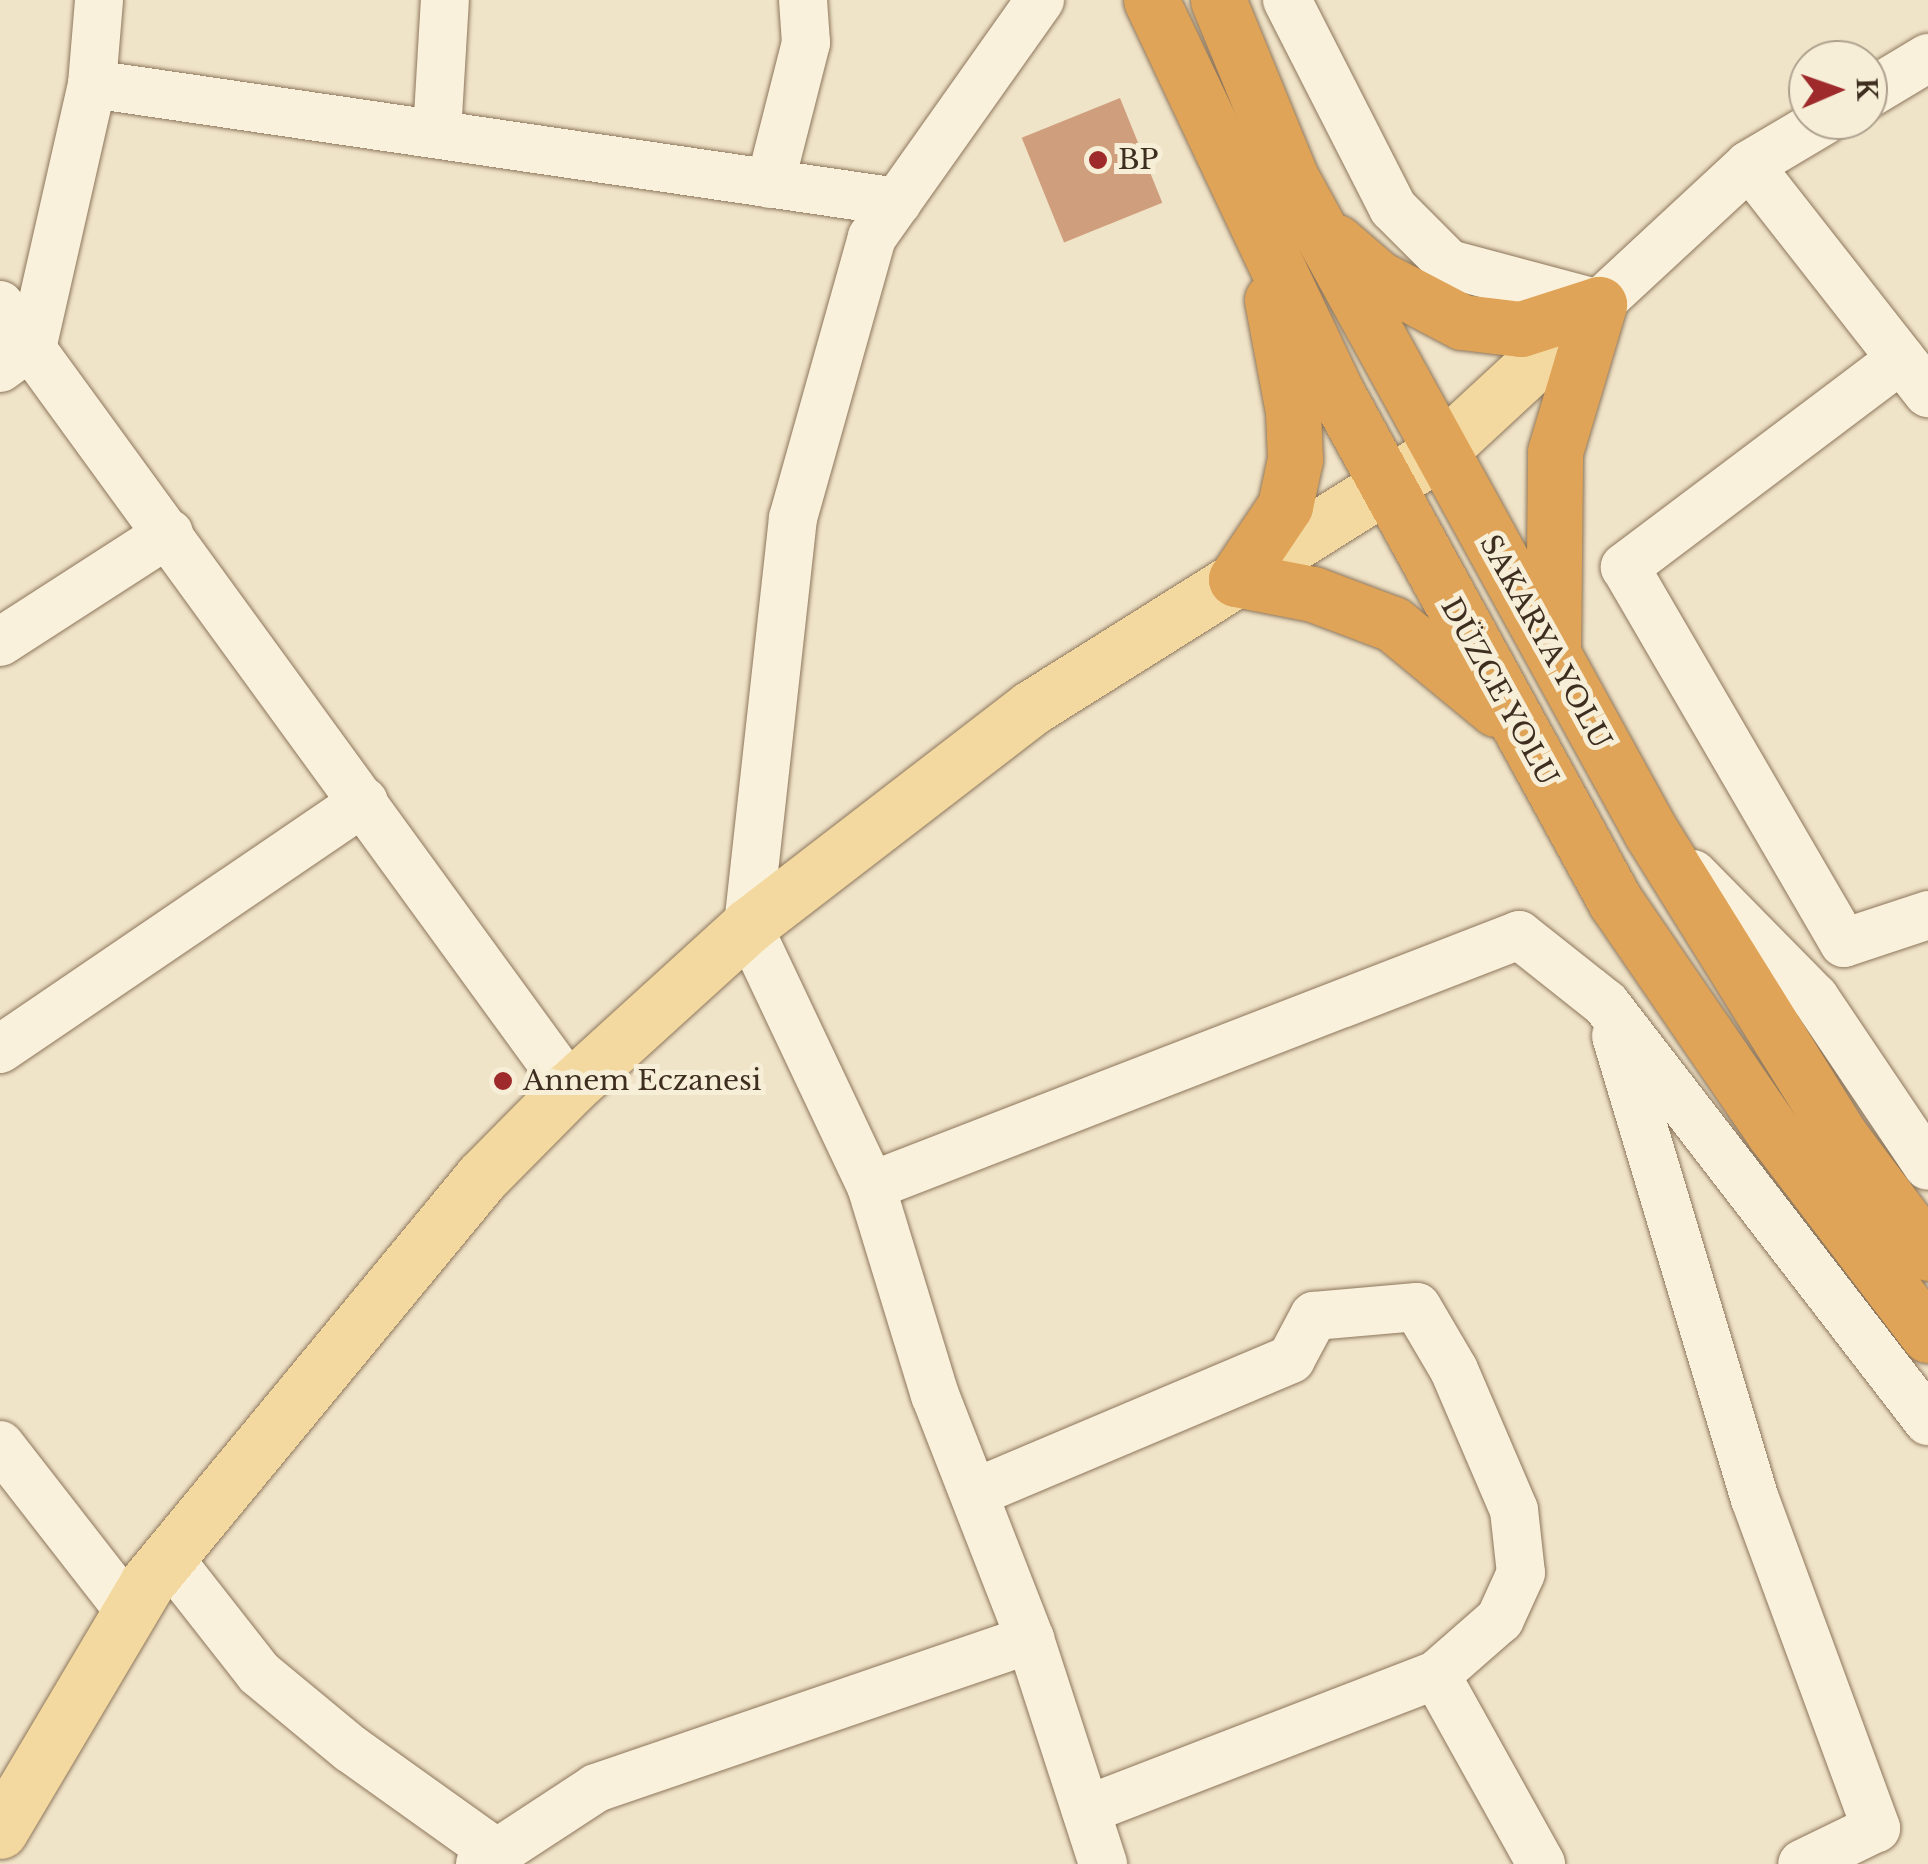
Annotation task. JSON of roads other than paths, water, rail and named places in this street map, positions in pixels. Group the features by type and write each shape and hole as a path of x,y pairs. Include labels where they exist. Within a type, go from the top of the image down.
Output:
{"highway":[{"name":"DÜZCE YOLU","path":"1151,0 1385,486 1615,901 1774,1133 1928,1335"},
{"name":"SAKARYA YOLU","path":"1218,0 1317,225 1651,832 1841,1137 1928,1253"},
{"path":"1317,225 1378,278 1462,322 1522,329 1599,304"},
{"path":"1258,227 1293,411 1295,459 1286,506 1236,579 1313,594 1393,624 1521,731"},
{"path":"1553,656 1555,452 1599,304"}],"main road":[{"path":"0,1831 130,1612 168,1557 482,1177 570,1088 748,926 1031,708 1439,452 1599,304"}],"street":[{"path":"17,356 92,84 99,0"},
{"path":"437,133 445,0"},
{"path":"770,184 806,42 803,0"},
{"path":"1040,0 872,238 793,518 748,926 871,1186 935,1395 1030,1638 1103,1864"},
{"path":"1287,0 1393,208 1449,264 1599,304 1750,165 1791,140"},
{"path":"1888,82 1928,58"},
{"path":"92,84 896,202"},
{"path":"1750,165 1914,376 1625,567 1844,943 1928,915"},
{"path":"0,305 17,356 169,532 570,1088"},
{"path":"0,642 169,532"},
{"path":"0,1049 364,802"},
{"path":"1651,832 1816,998 1928,1166"},
{"path":"871,1186 1519,936 1606,1004 1928,1421"},
{"path":"1606,1004 1755,1499 1882,1846 1802,1864"},
{"path":"974,1493 1291,1359 1314,1316 1417,1307 1454,1370 1514,1510 1521,1573 1500,1619 1436,1675 1086,1810"},
{"path":"0,1445 130,1612"},
{"path":"168,1557 259,1672 488,1859 596,1788 1030,1638"},
{"path":"1436,1675 1541,1864"}],"place":[{"name":"BP","path":"1098,160"},
{"name":"Annem Eczanesi","path":"503,1081"}]}
